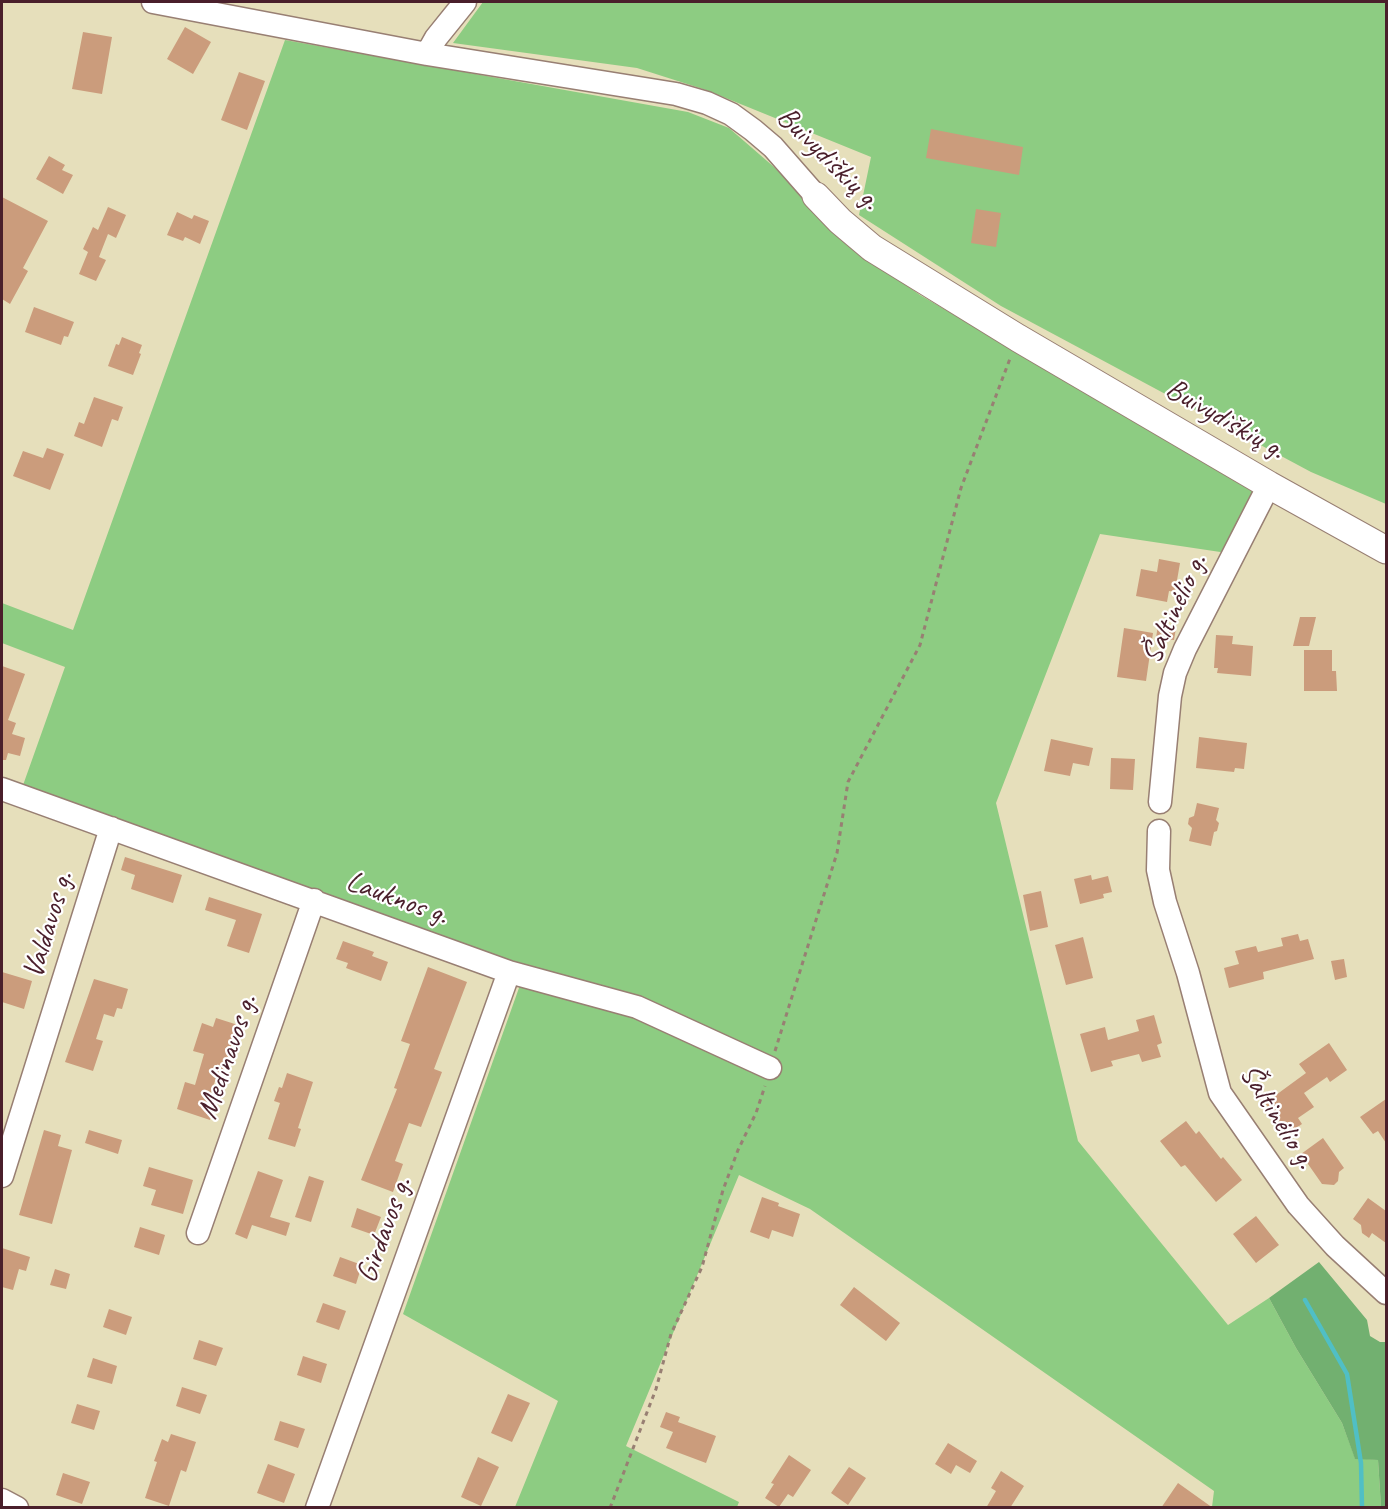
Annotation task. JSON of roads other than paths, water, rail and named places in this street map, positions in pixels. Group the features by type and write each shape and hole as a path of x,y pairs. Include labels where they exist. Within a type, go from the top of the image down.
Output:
{"main road":[{"name":"Buivydiškių g.","path":"816,196 872,248 1018,338 1269,485 1386,550"}],"street":[{"name":"Buivydiškių g.","path":"153,2 428,54 676,94 707,103 731,114 773,147 816,196"},
{"path":"428,54 436,38 465,2"},
{"name":"Šaltinėlio g.","path":"1160,802 1170,696 1175,673 1269,485"},
{"name":"Lauknos g.","path":"2,789 509,972 637,1007 770,1068"},
{"name":"Valdavos g.","path":"2,1176 111,828"},
{"name":"Šaltinėlio g.","path":"1159,831 1158,870 1165,902 1188,973 1220,1093 1298,1205 1335,1246 1386,1293"},
{"name":"Medinavos g.","path":"198,1233 314,900"},
{"name":"Girdavos g.","path":"317,1508 509,972"},
{"path":"2,1500 17,1508"}],"waterway":[{"path":"1305,1300 1347,1374 1361,1463 1362,1508"}]}
